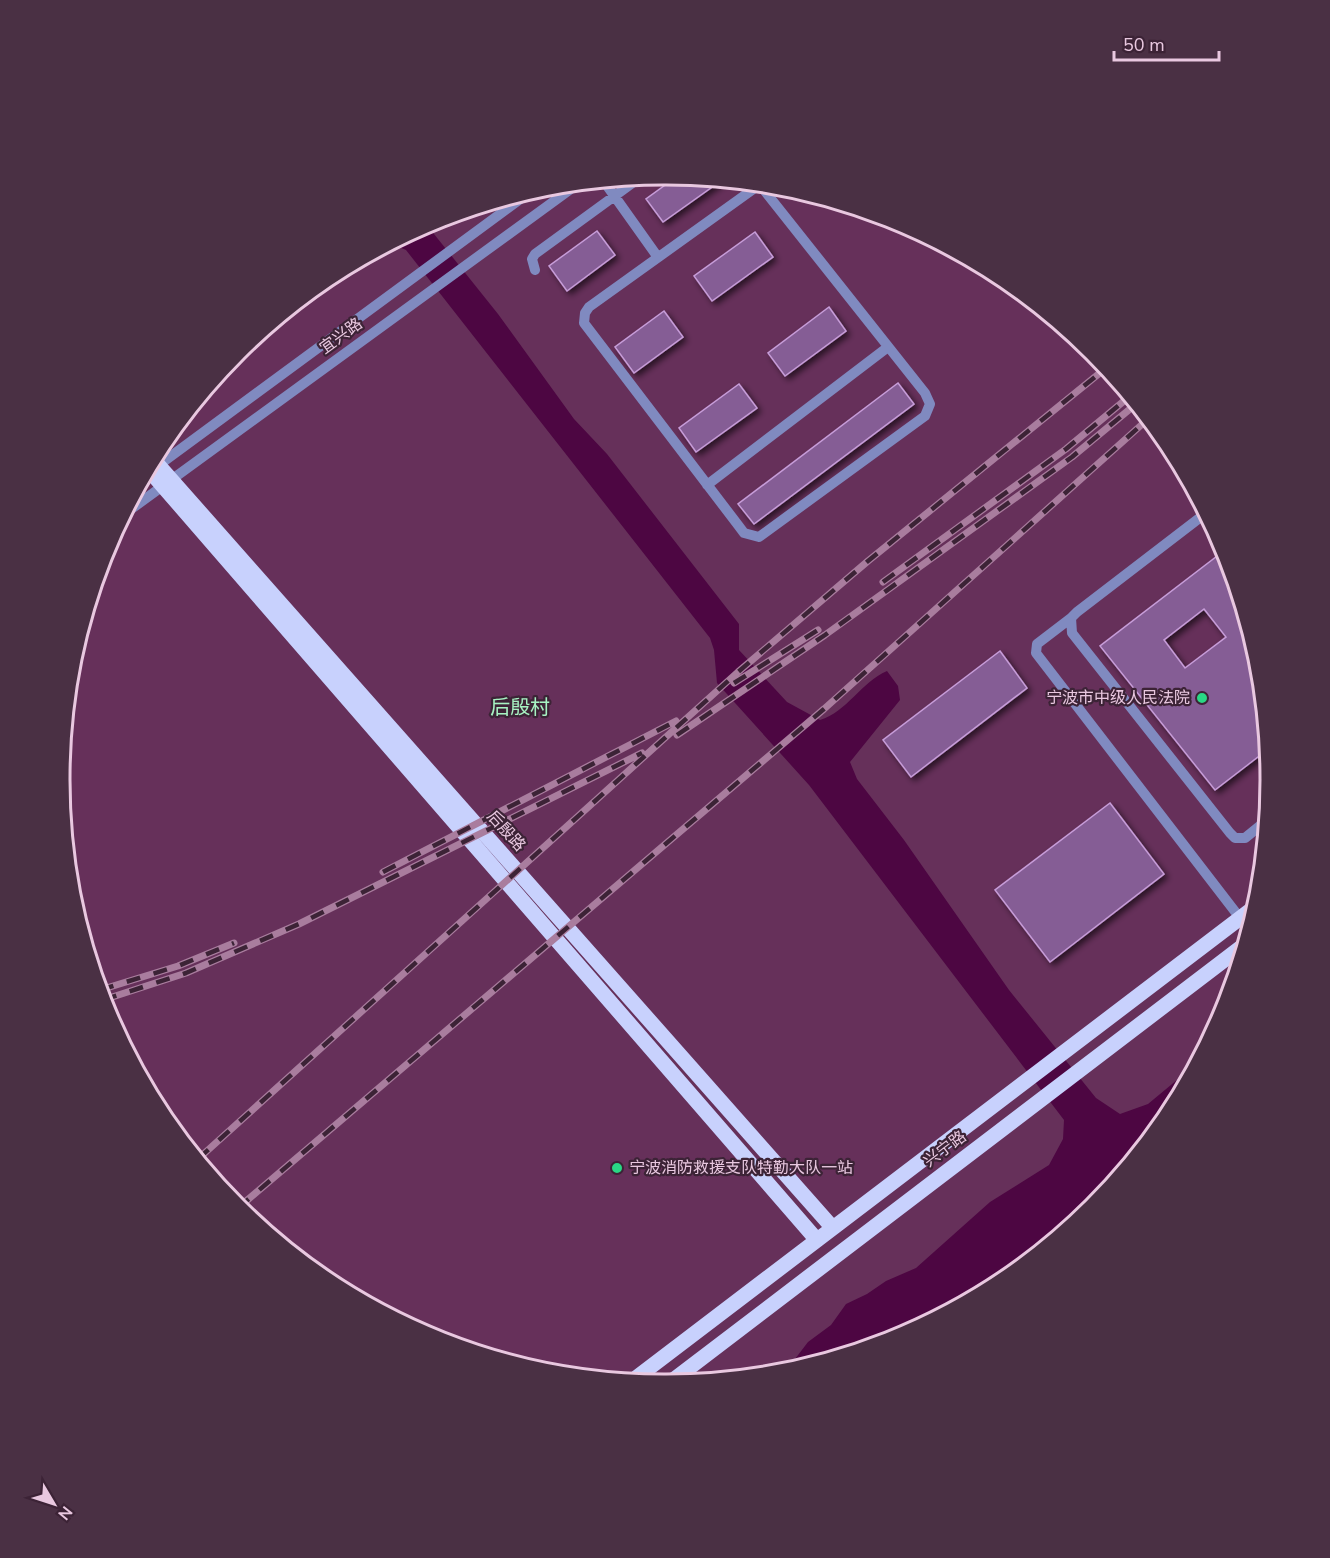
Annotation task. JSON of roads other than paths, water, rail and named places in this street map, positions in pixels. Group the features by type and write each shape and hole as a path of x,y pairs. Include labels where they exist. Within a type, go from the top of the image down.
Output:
{"main road":[{"name":"后殷路","path":"156,473 832,1227"},
{"name":"后殷路","path":"166,483 816,1239"},
{"path":"643,1373 1243,916"},
{"name":"兴宁路","path":"682,1373 1233,953"}],"street":[{"path":"535,270 532,259 535,254 629,186"},
{"path":"609,188 657,256"},
{"path":"749,191 589,307 585,313 584,323 744,533 759,537 925,416 930,404 925,393 767,194"},
{"name":"宜兴路","path":"139,503 472,258 564,194"},
{"name":"宜兴路","path":"166,457 513,204"},
{"path":"707,485 888,347"},
{"path":"1199,518 1037,644 1036,653 1240,918"},
{"path":"1071,618 1072,633 1077,642 1230,833 1235,838 1245,838 1257,828"}],"railway":[{"path":"204,1154 738,672 868,561 1099,374"},
{"path":"883,582 1066,449 1124,401"},
{"path":"677,735 825,635 1072,457 1130,409"},
{"path":"247,1201 824,709 1142,424"},
{"path":"734,683 818,630"},
{"path":"383,872 676,721"},
{"path":"112,997 186,973 299,924 642,753"},
{"path":"109,987 178,966 234,943"}],"place":[{"name":"宁波市中级人民法院","path":"1202,698"},
{"name":"宁波消防救援支队特勤大队一站","path":"617,1168"}],"district":[{"name":"后殷村","path":"520,707"}]}
